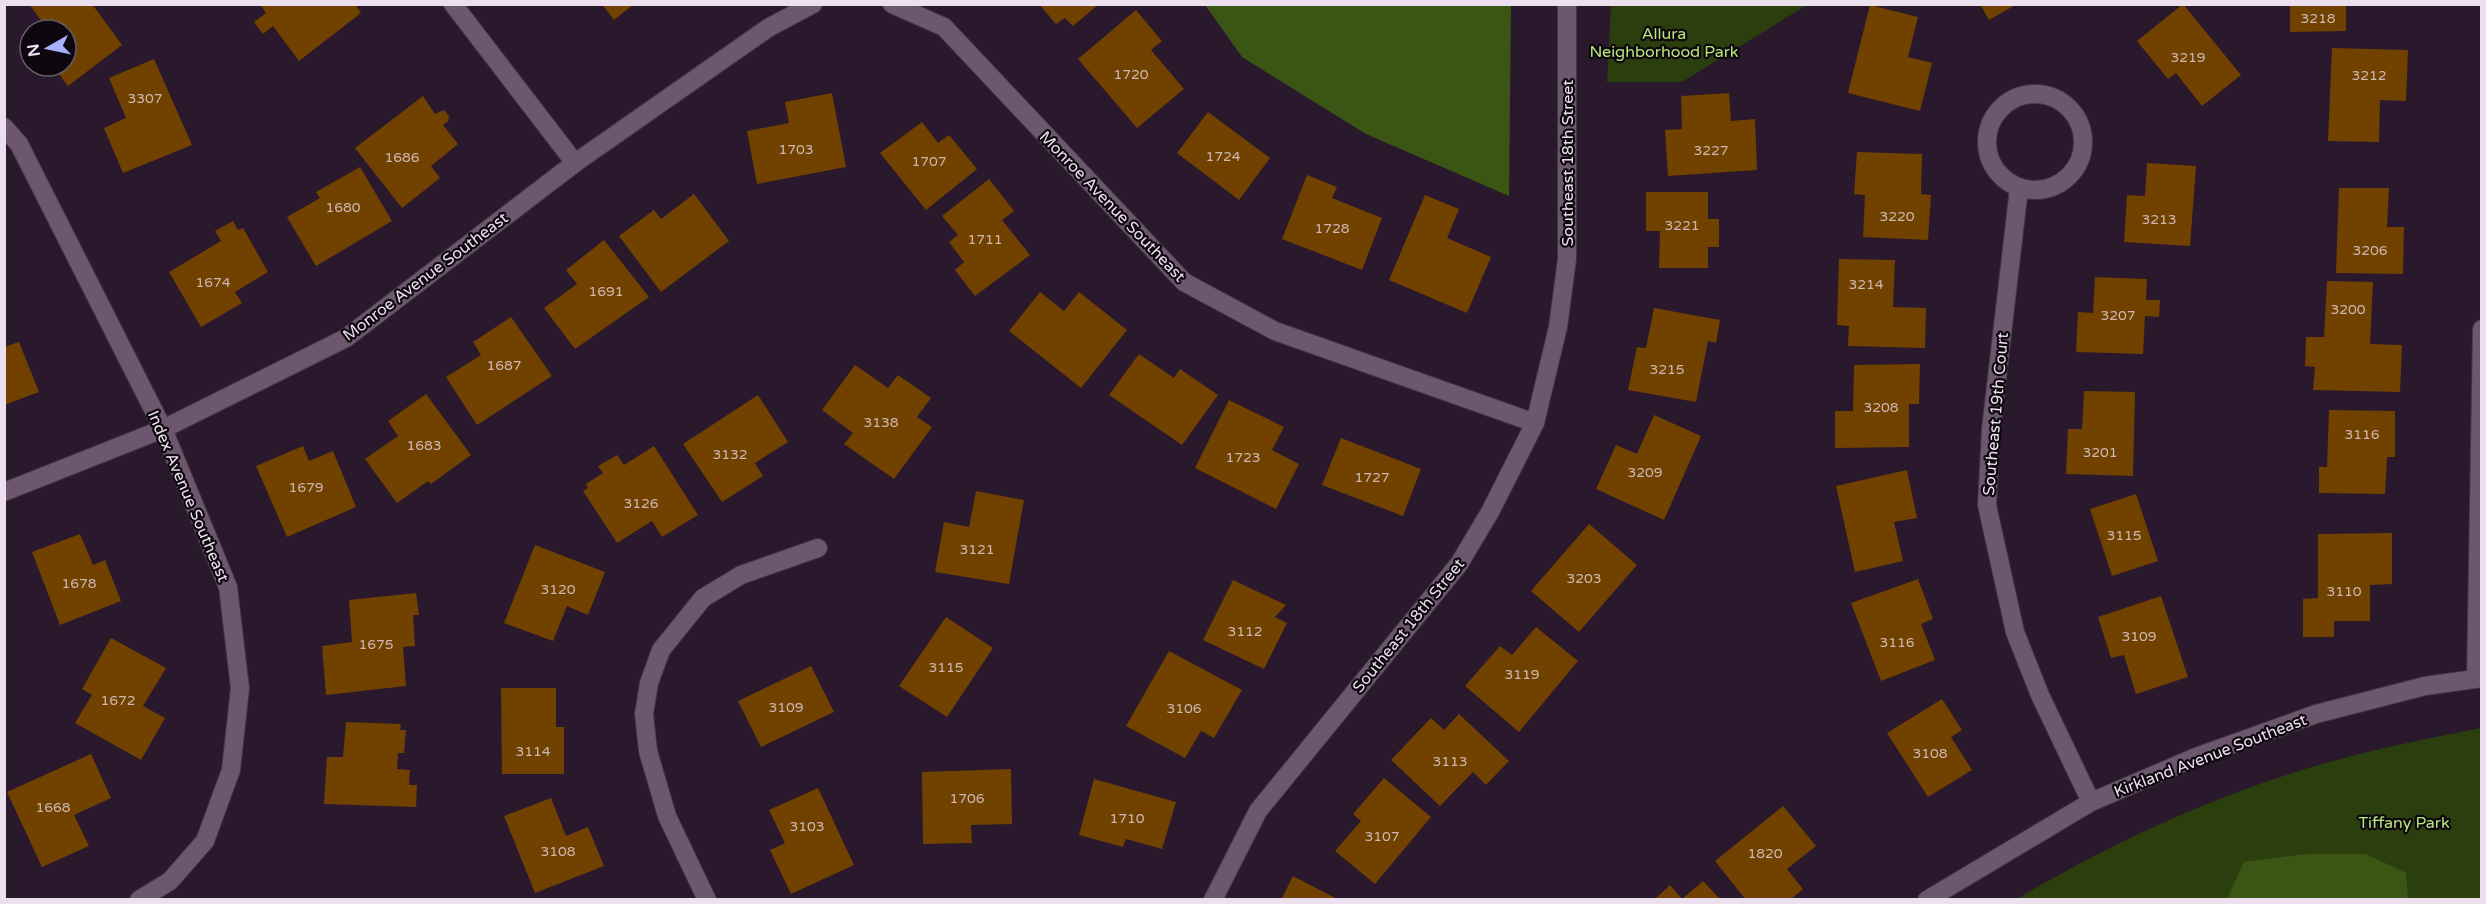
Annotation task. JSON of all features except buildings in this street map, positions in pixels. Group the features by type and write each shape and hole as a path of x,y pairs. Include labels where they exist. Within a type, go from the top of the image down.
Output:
{"street":[{"path":"453,4 575,163"},
{"name":"Monroe Avenue Southeast","path":"4,492 163,429 346,338 575,163 768,28 813,4"},
{"name":"Monroe Avenue Southeast","path":"892,4 944,27 1184,282 1275,331 1535,423"},
{"name":"Southeast 18th Street","path":"1213,900 1258,811 1460,564 1490,512 1535,423 1558,327 1567,259 1567,4"},
{"path":"2033,93 2050,96 2065,104 2076,116 2082,132 2083,149 2078,165 2067,178 2053,188 2036,190 2019,188 2004,180 1993,168 1987,152 1987,135 1992,118 2002,105 2017,97 2033,93"},
{"name":"Index Avenue Southeast","path":"4,127 19,144 163,429 228,587 240,688 231,770 205,840 170,881 139,900"},
{"name":"Southeast 19th Court","path":"2019,188 1991,429 1987,505 2015,632 2040,695 2091,802"},
{"path":"2479,679 2481,329"},
{"path":"707,900 667,816 648,751 644,714 649,683 661,650 703,598 741,575 818,548"},
{"name":"Kirkland Avenue Southeast","path":"1927,900 2091,802 2196,757 2316,714 2425,686 2479,679"}],"green space":[{"name":"Allura Neighborhood Park","path":"1611,4 1807,5 1682,82 1607,82"},
{"path":"1205,5 1511,5 1509,196 1366,134 1242,57"},
{"name":"Tiffany Park","path":"2481,728 2481,899 2015,900 2093,856 2216,800 2300,770 2412,742"},
{"path":"2306,854 2366,854 2406,873 2408,899 2227,899 2244,862"}]}
